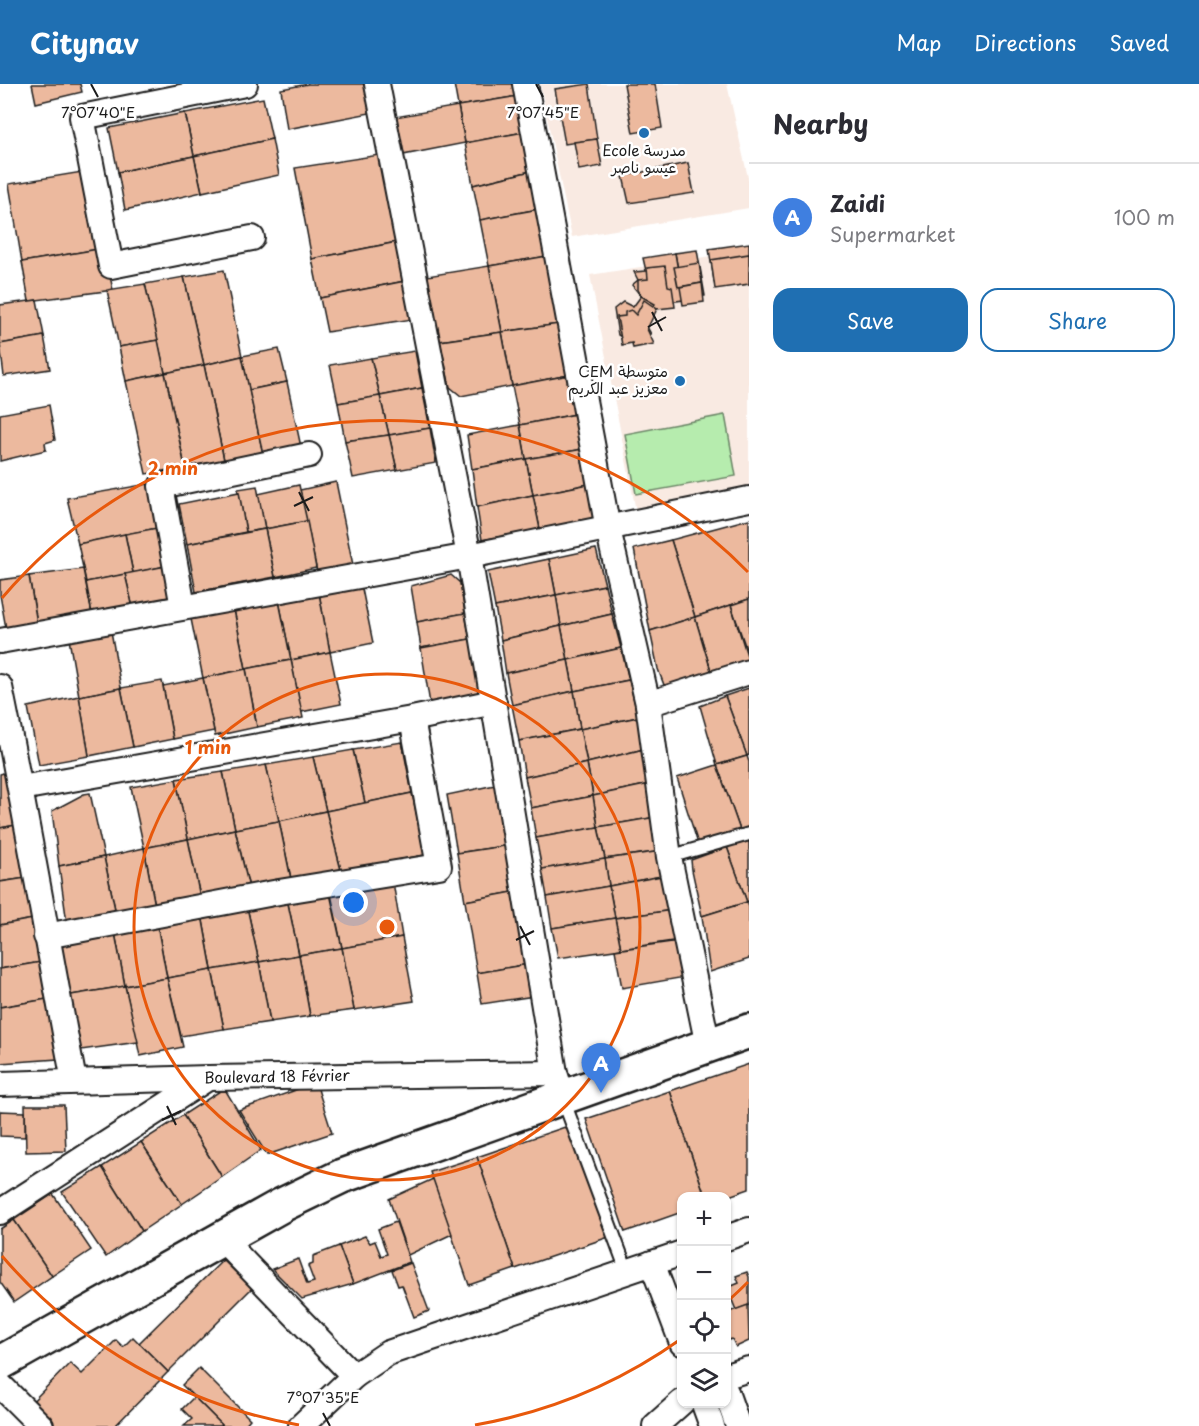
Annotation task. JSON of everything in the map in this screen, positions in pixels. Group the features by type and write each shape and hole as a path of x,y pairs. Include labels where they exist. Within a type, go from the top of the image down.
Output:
{"main road":[{"path":"0,1363 282,1204 342,1176 559,1086 708,1046 749,1031"}],"street":[{"path":"244,84 82,117 111,266 252,238"},
{"path":"377,84 469,556 559,1086"},
{"path":"525,84 608,529 648,704 669,857 708,1046"},
{"path":"183,607 160,486 309,455"},
{"path":"0,641 469,556 749,499"},
{"path":"648,704 749,672"},
{"path":"0,687 21,788 74,1081"},
{"path":"21,788 412,719 494,702"},
{"path":"46,936 279,892 439,866 412,719"},
{"path":"0,1212 208,1078"},
{"name":"Boulevard 18 Février","path":"0,1084 208,1078 559,1086"},
{"path":"731,1236 749,1230"},
{"path":"221,1238 354,1376"},
{"path":"302,1426 354,1376 379,1358 627,1271 677,1258"},
{"path":"651,1263 677,1332"},
{"path":"731,1375 749,1368"},
{"path":"0,1385 41,1426"},
{"path":"655,1426 677,1406"},
{"path":"731,1406 738,1426"},
{"path":"705,1408 712,1426"}],"lane":[{"path":"669,857 749,834"},
{"path":"559,1086 627,1271"}],"shaded area":[{"name":"Ecole مدرسة عيسو ناصر","path":"540,84 727,84 749,182 749,208 572,237"},
{"name":"CEM متوسطة معزيز عبد الكريم","path":"749,250 749,488 636,511 590,275"}],"green space":[{"path":"725,415 736,476 636,494 625,434"}],"building":[{"path":"32,84 80,84 82,92 36,103"},
{"path":"308,84 364,84 370,113 287,129 281,89"},
{"path":"454,84 515,84 518,96 458,106"},
{"path":"589,84 597,139 565,144 555,89"},
{"path":"624,84 655,84 662,128 633,133"},
{"path":"518,96 524,132 465,143 458,106"},
{"path":"263,98 272,139 194,156 185,113"},
{"path":"458,106 465,143 403,155 395,117"},
{"path":"185,113 194,156 118,172 109,128"},
{"path":"524,132 531,171 473,185 465,143"},
{"path":"272,139 279,175 202,192 194,156"},
{"path":"597,139 602,166 579,170 574,142"},
{"path":"379,155 397,242 312,259 295,168"},
{"path":"194,156 202,192 125,210 118,172"},
{"path":"688,163 694,193 629,203 623,176"},
{"path":"88,171 104,248 22,262 9,184"},
{"path":"531,171 539,209 480,220 473,185"},
{"path":"539,209 547,256 489,266 480,220"},
{"path":"397,242 405,281 320,298 312,259"},
{"path":"749,243 749,284 715,287 709,249"},
{"path":"104,248 113,290 29,301 22,262"},
{"path":"697,250 705,296 683,300 675,253"},
{"path":"675,253 683,300 655,304 641,296 632,285 638,280 634,272 646,271 643,258"},
{"path":"749,254 749,284 715,289 711,260"},
{"path":"547,256 559,324 502,332 489,266"},
{"path":"699,263 702,283 678,287 674,267"},
{"path":"489,266 502,332 440,341 427,276"},
{"path":"665,266 668,286 672,287 675,307 657,309 644,300 638,290 638,280 648,279 647,268"},
{"path":"224,270 242,356 204,365 184,277"},
{"path":"184,277 204,365 165,373 145,284"},
{"path":"405,281 413,319 327,332 320,298"},
{"path":"702,283 704,302 683,305 680,287"},
{"path":"145,284 158,340 119,347 107,290"},
{"path":"641,296 655,304 644,321 651,334 630,342 618,335 614,309 623,302 633,307"},
{"path":"37,300 44,336 0,344 0,305"},
{"path":"644,300 657,309 647,329 654,344 633,348 632,343 622,345 617,317 625,316 625,312 631,310 636,315"},
{"path":"559,324 569,375 512,386 502,332"},
{"path":"502,332 512,386 461,396 450,387 440,341"},
{"path":"44,336 50,369 4,376 0,344"},
{"path":"158,340 165,373 126,381 119,347"},
{"path":"279,349 287,382 249,390 242,356"},
{"path":"415,351 422,388 380,396 371,358"},
{"path":"242,356 263,454 224,460 204,365"},
{"path":"371,358 380,396 338,403 330,365"},
{"path":"204,365 224,460 185,467 165,373"},
{"path":"165,373 185,467 146,474 126,381"},
{"path":"569,375 576,414 520,425 512,386"},
{"path":"287,382 301,447 263,454 249,390"},
{"path":"422,388 430,428 389,435 380,396"},
{"path":"380,396 389,435 345,441 338,403"},
{"path":"49,405 55,440 45,443 46,450 0,461 0,414"},
{"path":"576,414 583,449 526,459 520,425"},
{"path":"520,425 526,459 472,469 467,435"},
{"path":"430,428 436,463 397,470 389,435"},
{"path":"389,435 397,470 353,478 345,441"},
{"path":"583,449 589,484 533,495 526,459"},
{"path":"526,459 533,495 477,507 472,469"},
{"path":"336,482 354,570 318,577 300,490"},
{"path":"148,484 157,528 78,544 67,498"},
{"path":"589,484 596,519 540,529 533,495"},
{"path":"299,485 307,521 265,529 258,494"},
{"path":"257,486 265,529 246,532 238,489"},
{"path":"239,492 246,532 187,544 179,504"},
{"path":"533,495 540,529 482,540 477,507"},
{"path":"749,519 749,599 695,617 671,540"},
{"path":"307,521 316,568 275,577 265,529"},
{"path":"157,528 166,566 133,573 125,534"},
{"path":"265,529 275,577 196,592 187,544"},
{"path":"125,534 133,573 86,582 78,544"},
{"path":"671,540 695,617 650,631 634,549"},
{"path":"596,549 605,585 556,595 549,559"},
{"path":"549,559 556,595 495,607 488,572"},
{"path":"166,566 174,605 134,612 125,574"},
{"path":"83,569 93,619 38,629 29,576"},
{"path":"125,574 134,612 93,619 86,582"},
{"path":"451,575 460,583 465,613 417,622 411,586"},
{"path":"29,576 38,629 7,634 0,595 0,580"},
{"path":"360,579 373,643 330,652 318,588"},
{"path":"605,585 612,614 561,626 556,595"},
{"path":"318,588 330,652 291,660 278,596"},
{"path":"556,595 561,626 501,640 495,607"},
{"path":"278,596 291,660 246,669 233,605"},
{"path":"749,599 749,657 731,605"},
{"path":"233,605 246,669 203,678 190,614"},
{"path":"731,605 749,662 712,674 695,617"},
{"path":"465,613 470,639 421,648 417,622"},
{"path":"612,614 621,648 568,660 561,626"},
{"path":"695,617 712,674 664,685 650,631"},
{"path":"561,626 568,660 506,673 501,640"},
{"path":"111,631 121,688 79,696 69,639"},
{"path":"470,639 481,693 431,710 421,648"},
{"path":"621,648 629,680 574,691 568,660"},
{"path":"330,652 341,704 301,712 291,660"},
{"path":"291,660 303,718 257,727 246,669"},
{"path":"568,660 574,691 512,705 506,673"},
{"path":"246,669 257,727 215,736 203,678"},
{"path":"203,678 214,731 173,739 163,686"},
{"path":"629,680 638,717 580,729 574,691"},
{"path":"162,681 173,739 133,747 121,688"},
{"path":"121,688 133,747 89,756 79,696"},
{"path":"749,688 749,755 747,756 725,696"},
{"path":"574,691 580,729 519,741 512,705"},
{"path":"79,696 89,756 39,765 28,707"},
{"path":"725,696 747,756 717,765 700,706"},
{"path":"638,717 644,749 587,763 580,729"},
{"path":"580,729 587,763 525,777 519,741"},
{"path":"402,742 412,793 365,803 353,750"},
{"path":"644,749 650,784 593,796 587,763"},
{"path":"353,750 365,803 326,811 313,757"},
{"path":"747,756 749,762 749,831 741,833 717,765"},
{"path":"313,757 326,811 279,821 266,765"},
{"path":"587,763 593,796 531,808 525,777"},
{"path":"266,765 279,821 235,829 223,772"},
{"path":"717,765 741,833 699,847 677,778"},
{"path":"7,772 16,825 0,828 0,774"},
{"path":"223,772 235,829 188,839 176,779"},
{"path":"176,779 188,839 144,848 131,787"},
{"path":"500,784 510,845 457,853 447,795"},
{"path":"650,784 656,817 598,827 593,796"},
{"path":"90,793 104,857 59,866 52,811"},
{"path":"412,793 425,855 341,870 326,811"},
{"path":"593,796 598,827 536,838 531,808"},
{"path":"326,811 341,870 291,879 279,821"},
{"path":"656,817 662,851 605,859 598,827"},
{"path":"279,821 291,879 249,888 235,829"},
{"path":"16,825 26,878 0,882 0,828"},
{"path":"598,827 605,859 542,869 536,838"},
{"path":"235,829 249,888 200,897 188,839"},
{"path":"188,839 200,897 155,906 144,848"},
{"path":"749,840 749,901 747,902 727,847"},
{"path":"510,845 518,891 465,901 457,853"},
{"path":"727,847 747,902 702,916 691,860"},
{"path":"144,848 155,906 116,914 104,857"},
{"path":"662,851 667,875 609,886 605,859"},
{"path":"104,857 116,914 67,923 59,866"},
{"path":"605,859 609,886 547,897 542,869"},
{"path":"667,875 673,910 615,918 609,886"},
{"path":"26,878 33,919 0,925 0,882"},
{"path":"393,882 402,937 342,948 331,894 355,889 356,893 373,889 372,886"},
{"path":"609,886 615,918 552,928 547,897"},
{"path":"328,891 342,948 299,955 287,899"},
{"path":"518,891 529,964 477,973 465,901"},
{"path":"287,899 299,955 259,962 247,907"},
{"path":"747,902 749,907 749,959 710,972 702,916"},
{"path":"247,907 259,962 212,970 202,915"},
{"path":"673,910 679,940 621,949 615,918"},
{"path":"202,915 212,970 167,978 157,924"},
{"path":"615,918 621,949 558,958 552,928"},
{"path":"33,919 41,962 0,969 0,925"},
{"path":"157,924 167,978 125,986 115,933"},
{"path":"115,933 125,986 65,996 57,951 61,944"},
{"path":"402,937 414,1001 354,1010 342,948"},
{"path":"679,941 685,977 622,988 615,950"},
{"path":"342,948 354,1010 310,1016 299,955"},
{"path":"299,955 310,1016 270,1022 259,962"},
{"path":"41,962 47,999 0,1007 0,969"},
{"path":"259,962 270,1022 224,1029 212,970"},
{"path":"529,964 534,996 482,1004 477,973"},
{"path":"212,970 224,1029 181,1036 167,978"},
{"path":"167,978 183,1047 140,1056 125,986"},
{"path":"125,986 138,1042 81,1050 65,996"},
{"path":"47,999 58,1059 0,1063 0,1007"},
{"path":"749,1064 749,1189 731,1195 731,1192 704,1192 670,1091"},
{"path":"316,1083 332,1133 267,1155 239,1110"},
{"path":"220,1091 226,1091 261,1150 222,1177 183,1115"},
{"path":"670,1091 704,1192 677,1192 677,1214 625,1232 586,1119"},
{"path":"25,1105 64,1105 66,1151 26,1152"},
{"path":"0,1111 25,1112 25,1137 0,1136"},
{"path":"183,1115 222,1177 182,1204 141,1142"},
{"path":"571,1125 609,1237 515,1269 477,1157"},
{"path":"141,1142 182,1204 142,1231 102,1167"},
{"path":"477,1157 515,1269 469,1285 430,1172"},
{"path":"102,1167 142,1231 106,1257 62,1192"},
{"path":"433,1179 452,1234 408,1255 389,1199"},
{"path":"53,1194 91,1250 52,1276 14,1220"},
{"path":"14,1220 52,1276 14,1302 0,1282 0,1229"},
{"path":"396,1222 410,1262 353,1284 339,1246 365,1236 370,1243 375,1241 381,1256 387,1254 378,1229"},
{"path":"339,1246 353,1284 302,1299 272,1269 298,1259 307,1284 314,1282 308,1266 313,1264 313,1256"},
{"path":"223,1260 252,1288 168,1372 139,1343"},
{"path":"411,1263 429,1311 414,1317 402,1285 398,1286 392,1270"},
{"path":"747,1272 749,1305 736,1310 731,1298 731,1286 739,1283 736,1276"},
{"path":"748,1305 749,1341 736,1347 731,1339 731,1311"},
{"path":"133,1337 168,1372 115,1426 45,1426 26,1408 70,1363 82,1374 116,1340 123,1347"},
{"path":"199,1368 250,1419 244,1426 223,1426 182,1385"},
{"path":"194,1397 223,1426 184,1426 192,1419 182,1409"}],"place":[{"name":"Ecole مدرسة عيسو ناصر","path":"644,133"},
{"name":"CEM متوسطة معزيز عبد الكريم","path":"680,381"},
{"name":"Zaidi","path":"601,1093"}]}
